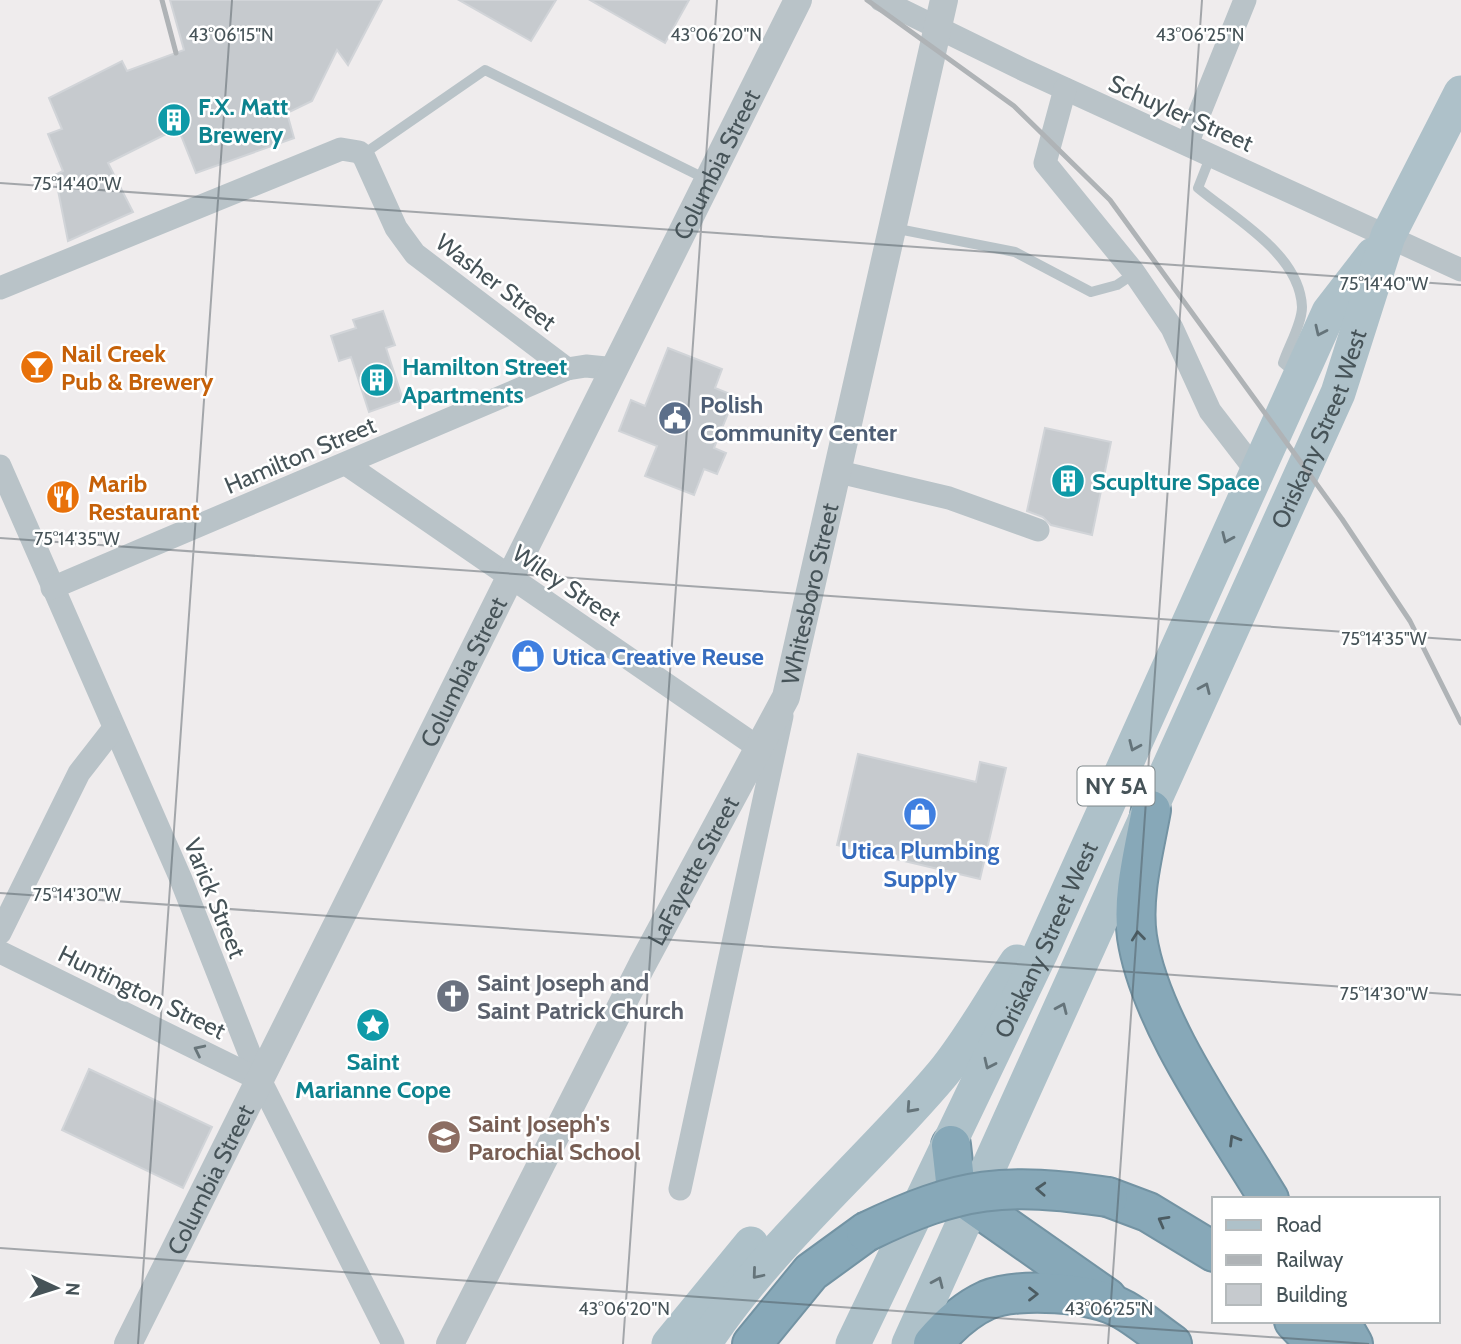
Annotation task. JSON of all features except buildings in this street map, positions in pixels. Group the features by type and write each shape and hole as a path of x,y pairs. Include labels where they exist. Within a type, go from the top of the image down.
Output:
{"highway":[{"path":"1152,810 1139,875 1138,899 1137,935 1146,975 1166,1026 1268,1197"},
{"path":"951,1145 955,1181 973,1204 1172,1344"},
{"path":"752,1344 811,1272 866,1232 915,1208 989,1189 1042,1188 1108,1197 1148,1212 1212,1251"},
{"path":"772,1344 807,1296 866,1232"},
{"path":"933,1344 960,1316 988,1300 1012,1294 1073,1295 1122,1308"},
{"path":"1296,1323 1316,1344"},
{"path":"1341,1323 1353,1344"}],"main road":[{"name":"Oriskany Street West","path":"909,1344 1338,393 1388,236 1461,93"},
{"name":"Oriskany Street West","path":"853,1344 951,1145 1257,472 1291,370 1329,313 1388,236"},
{"path":"704,1344 724,1313 773,1255 944,1071 1077,872"},
{"path":"669,1344 759,1235 817,1185 862,1161"}],"street":[{"name":"Columbia Street","path":"128,1344 798,0"},
{"name":"Schuyler Street","path":"881,0 1065,89 1461,270"},
{"name":"Whitesboro Street","path":"680,1189 786,697 839,472 890,228 944,0"},
{"path":"1187,144 1245,0"},
{"path":"1065,89 1045,163 1135,273 1172,328 1210,411 1257,472"},
{"path":"0,288 341,149 362,155"},
{"name":"Washer Street","path":"362,155 396,228 415,254 568,369"},
{"path":"568,369 586,366 616,369"},
{"name":"Hamilton Street","path":"52,588 568,369"},
{"name":"Wiley Street","path":"346,464 759,748"},
{"name":"Varick Street","path":"0,467 6,491 180,877 260,1080 393,1344"},
{"path":"839,472 949,498 1038,530"},
{"name":"LaFayette Street","path":"450,1344 642,965 786,697"},
{"path":"0,933 79,773 114,728"},
{"name":"Huntington Street","path":"0,952 260,1080"}],"lane":[{"path":"362,155 485,70 708,180"},
{"path":"1211,155 1199,188 1283,260 1298,286 1302,310 1291,370"},
{"path":"890,228 940,235 1015,253 1091,292 1117,285 1135,273"}],"railway":[{"path":"162,0 176,53"},
{"path":"867,0 1014,106 1110,200 1342,519 1410,621 1461,723"}],"place":[{"name":"F.X. Matt Brewery","path":"174,120"},
{"name":"Nail Creek Pub & Brewery","path":"37,367"},
{"name":"Hamilton Street Apartments","path":"377,380"},
{"name":"Polish Community Center","path":"675,418"},
{"name":"Scuplture Space","path":"1068,481"},
{"name":"Marib Restaurant","path":"63,497"},
{"name":"Utica Creative Reuse","path":"528,656"},
{"name":"Utica Plumbing Supply","path":"920,814"},
{"name":"Saint Joseph and Saint Patrick Church","path":"453,996"},
{"name":"Saint Marianne Cope","path":"373,1025"},
{"name":"Saint Joseph's Parochial School","path":"444,1137"}]}
